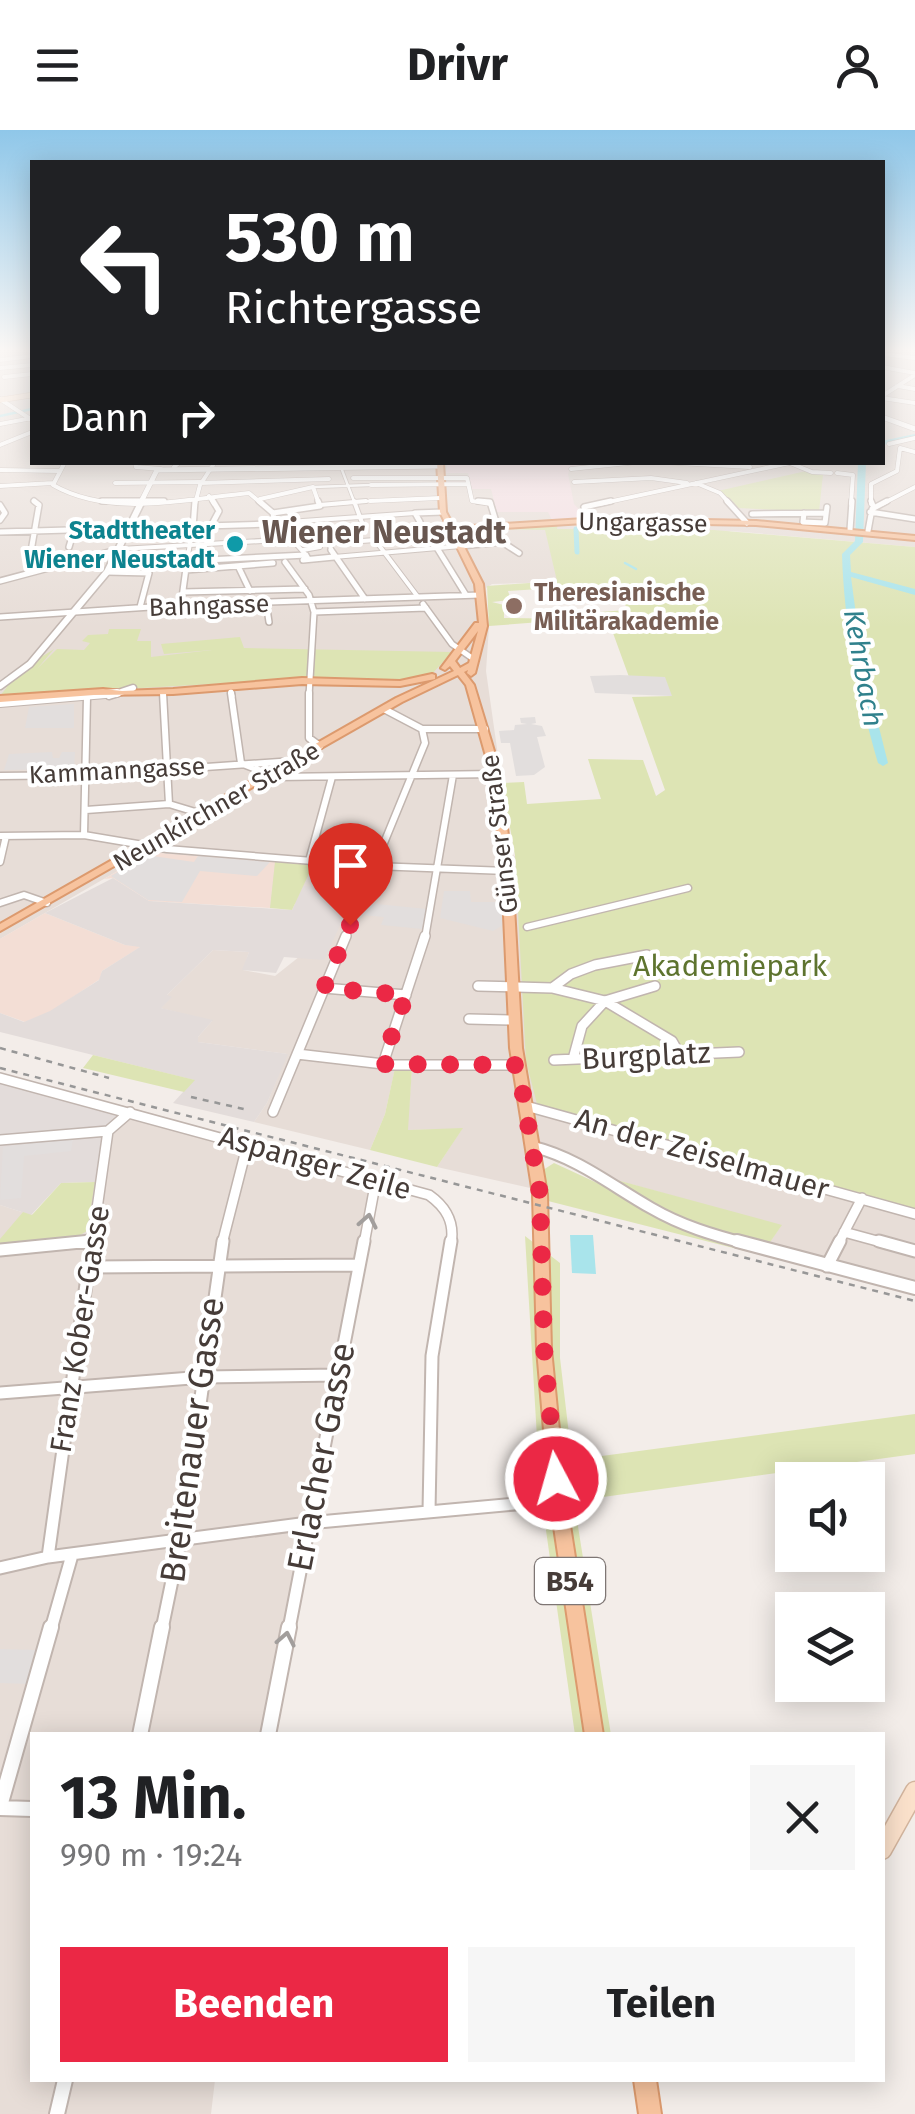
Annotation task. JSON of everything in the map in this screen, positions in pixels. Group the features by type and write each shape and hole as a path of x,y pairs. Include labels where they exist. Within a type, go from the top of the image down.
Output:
{"main road":[{"path":"440,465 444,512 477,576 480,593 480,623 472,661"},
{"name":"Ungargasse","path":"452,529 593,520 797,523 915,538"},
{"path":"460,662 480,623"},
{"name":"B54","path":"460,662 472,661"},
{"name":"Neunkirchner Straße","path":"0,931 421,684 460,662 472,661"},
{"name":"Neunkirchner Straße","path":"421,684 445,676 460,662"},
{"name":"Günser Straße","path":"460,662 496,774 507,871 518,1065"},
{"path":"4,700 311,681 421,684"},
{"path":"91,695 133,688 155,693 180,690"},
{"name":"B54","path":"518,1065 535,1155 544,1348 558,1500 594,1732"},
{"path":"885,1845 915,1791"},
{"path":"645,2082 650,2114"}],"street":[{"path":"889,444 895,443"},
{"path":"872,510 871,484 896,471 900,448 915,452"},
{"path":"53,483 63,465"},
{"path":"136,465 161,468"},
{"path":"2,681 40,652 107,572 132,529 155,471 173,465"},
{"path":"181,605 196,497 200,483 213,465 392,465"},
{"path":"571,469 601,465"},
{"path":"712,465 766,465"},
{"path":"593,520 584,507 779,465"},
{"path":"798,465 853,475 859,530"},
{"path":"0,582 120,549 294,539 364,528 343,478 345,466"},
{"path":"0,470 60,471"},
{"path":"115,482 353,478 467,484 472,501 490,502 502,542 519,553"},
{"path":"574,482 651,478 692,483 720,493 747,523"},
{"path":"263,501 304,488 440,481"},
{"path":"0,486 53,483"},
{"path":"53,483 59,490 83,498 144,500 249,493 263,501 276,523 306,555"},
{"path":"859,530 872,510 915,486"},
{"path":"313,487 320,505"},
{"path":"210,496 218,506 219,516 211,526"},
{"path":"273,513 320,505 440,498"},
{"path":"34,502 39,505 30,559 50,566"},
{"path":"0,505 5,513 0,520"},
{"name":"Ungargasse","path":"752,514 826,510 825,523 797,523"},
{"path":"872,510 915,519"},
{"path":"287,511 296,522 330,535"},
{"path":"0,532 193,529 444,512"},
{"path":"415,513 420,522"},
{"path":"797,523 800,513"},
{"path":"193,517 219,516"},
{"path":"170,545 174,528"},
{"name":"Ungargasse","path":"421,534 452,529"},
{"path":"70,548 74,530"},
{"path":"421,534 437,548 466,595 480,593"},
{"path":"330,535 332,549 364,599"},
{"path":"186,570 285,562 375,540 460,662 472,661"},
{"path":"332,549 386,552 502,542"},
{"path":"187,560 306,555 320,547"},
{"path":"285,562 305,589 314,612 309,650 310,738 320,746"},
{"path":"238,566 250,590"},
{"path":"107,572 149,573 140,607"},
{"path":"183,592 305,589"},
{"name":"Bahngasse","path":"0,617 74,610 466,595"},
{"path":"266,602 269,622"},
{"path":"314,612 426,608"},
{"path":"115,694 133,688"},
{"path":"231,692 241,763 268,776 496,774"},
{"path":"155,693 168,804"},
{"path":"84,835 91,695"},
{"path":"384,708 422,730 485,730"},
{"path":"273,1112 425,744 422,730"},
{"name":"Kammanngasse","path":"0,776 294,761"},
{"path":"382,1064 433,904 453,775"},
{"path":"308,861 332,777"},
{"path":"86,810 168,804 202,814"},
{"path":"0,862 3,836 84,835 146,847 308,861 507,871"},
{"path":"527,926 688,888"},
{"path":"0,904 24,894 47,904"},
{"path":"552,988 571,974 596,965 647,954"},
{"path":"478,986 552,988 605,1002 672,1042 680,1055"},
{"path":"573,1059 575,1036 586,1018 605,1002 655,986"},
{"path":"324,988 406,995"},
{"path":"469,1020 514,1020"},
{"name":"Burgplatz","path":"554,1060 739,1052"},
{"path":"297,1054 382,1064 518,1065"},
{"name":"Aspanger Zeile","path":"0,1078 439,1200 452,1222 432,1356 429,1511"},
{"name":"An der Zeiselmauer","path":"526,1106 862,1198 827,1266"},
{"path":"0,1140 108,1130 130,1112"},
{"name":"Franz Kober-Gasse","path":"48,1557 108,1130"},
{"name":"Breitenauer Gasse","path":"141,1732 180,1540 217,1263 246,1146"},
{"path":"535,1155 558,1159 590,1173 698,1231 915,1288"},
{"name":"Erlacher Gasse","path":"269,1732 376,1180"},
{"path":"862,1198 915,1214"},
{"path":"844,1232 915,1251"},
{"path":"0,1250 94,1241"},
{"path":"91,1268 217,1263 359,1265"},
{"path":"0,1393 204,1377 337,1375"},
{"path":"0,1568 48,1557 308,1523 558,1500"},
{"path":"30,1809 0,1807 72,1555"},
{"path":"58,2114 64,2082"}],"shaded area":[{"path":"0,443 30,443 30,465 885,465 885,443 915,443 915,547 731,531 557,582 492,584 486,588 486,671 512,854 915,1203 915,1288 765,1249 781,1226 591,1173 537,1149 539,1190 437,1167 462,1129 407,1130 412,1069 395,1069 385,1114 370,1150 254,1122 267,1103 287,1054 198,1042 212,1021 160,1008 166,996 213,950 249,952 243,970 275,976 343,922 356,892 270,908 274,862 147,854 0,939"},
{"path":"447,465 600,466 570,469 568,474 574,504 587,518 552,520 548,512 497,512 491,489 472,489 468,473 446,473"},
{"path":"590,676 665,677 672,696 595,693"},
{"path":"74,704 74,728 25,728 29,707"},
{"path":"535,717 536,723 531,724 542,726 546,736 537,737 545,767 534,775 516,776 510,743 501,743 499,731 527,724 521,723 520,718"},
{"path":"52,752 53,758 59,758 62,752 75,752 74,769 4,770 9,754"},
{"path":"147,854 275,862 270,908 149,901 113,878 104,879"},
{"path":"146,855 194,862 198,856 270,862 257,876 200,871 182,902 148,900 111,876"},
{"path":"113,878 149,901 292,910 303,886 356,891 324,960 284,957 276,973 242,970 249,952 213,950 167,995 172,997 161,1008 213,1020 198,1042 288,1054 267,1103 254,1122 173,1103 194,1080 0,1032 0,1013 24,1022 50,1011 99,980 102,971 140,947 125,945 45,913"},
{"path":"444,891 470,891 471,902 501,902 503,925 493,931 440,918"},
{"path":"366,903 427,909 422,929 381,925 384,917 360,915"},
{"path":"45,913 125,945 142,946 102,971 100,979 50,1012 25,1022 0,1013 0,939"},
{"path":"0,1075 128,1107 102,1137 95,1182 61,1183 31,1215 0,1205"},
{"path":"128,1107 382,1178 272,1732 30,1732 30,2082 215,2082 211,2114 0,2114 0,1205 31,1215 95,1181 102,1137"},
{"path":"73,1138 71,1151 24,1156 21,1198 0,1200 3,1147"},
{"path":"0,1649 38,1650 28,1684 0,1683"}],"green space":[{"path":"806,471 823,474 819,512 737,508 718,491"},
{"name":"Akademiepark","path":"558,523 557,529 714,530 915,547 915,1209 537,1104 526,1061 515,855 502,783 524,782 527,804 601,799 588,759 643,760 656,796 665,790 632,697 671,696 664,677 629,677 609,622 586,623 587,613 627,610 621,592 571,587 508,591 511,600 492,602 504,605 504,618 580,619 489,626 487,586 557,581 545,530 498,529"},
{"path":"109,629 141,629 137,641 151,641 151,657 212,650 164,654 161,644 240,637 244,648 452,652 432,674 413,681 301,679 0,696 7,687 0,688 22,674 47,648 43,656 54,649 37,669 57,649 84,650 90,643 82,641 88,635 108,634"},
{"path":"275,862 313,865 292,910 270,908"},
{"path":"93,1055 195,1080 184,1092 83,1068"},
{"path":"395,1068 412,1068 408,1130 463,1128 437,1167 370,1150 385,1114"},
{"path":"554,1163 712,1236 591,1173 782,1225 766,1248 915,1294 548,1201 543,1170"},
{"path":"95,1182 87,1231 75,1238 0,1247 0,1239 23,1212 32,1215 61,1183"},
{"path":"525,1236 560,1263 560,1358 572,1460 915,1414 915,1454 857,1462 775,1462 775,1473 574,1501 611,1732 575,1732 540,1488"}],"water":[{"path":"570,1235 593,1235 596,1274 572,1273"}],"waterway":[{"name":"Kehrbach","path":"847,573 846,554 859,542 862,465"},
{"path":"576,529 577,552"},
{"path":"625,563 636,569"},
{"path":"847,573 915,592"},
{"name":"Kehrbach","path":"847,573 857,660 883,763"}],"railway":[{"path":"0,1048 109,1078"},
{"path":"0,1068 915,1301"},
{"path":"191,1097 248,1110"}],"place":[{"name":"Stadttheater Wiener Neustadt","path":"235,544"},
{"name":"Theresianische Militärakademie","path":"514,606"}],"district":[{"name":"Wiener Neustadt","path":"384,532"}],"route":[{"path":"350,925 324,988 406,995 382,1064 518,1065 540,1194 544,1348 556,1479"}]}
